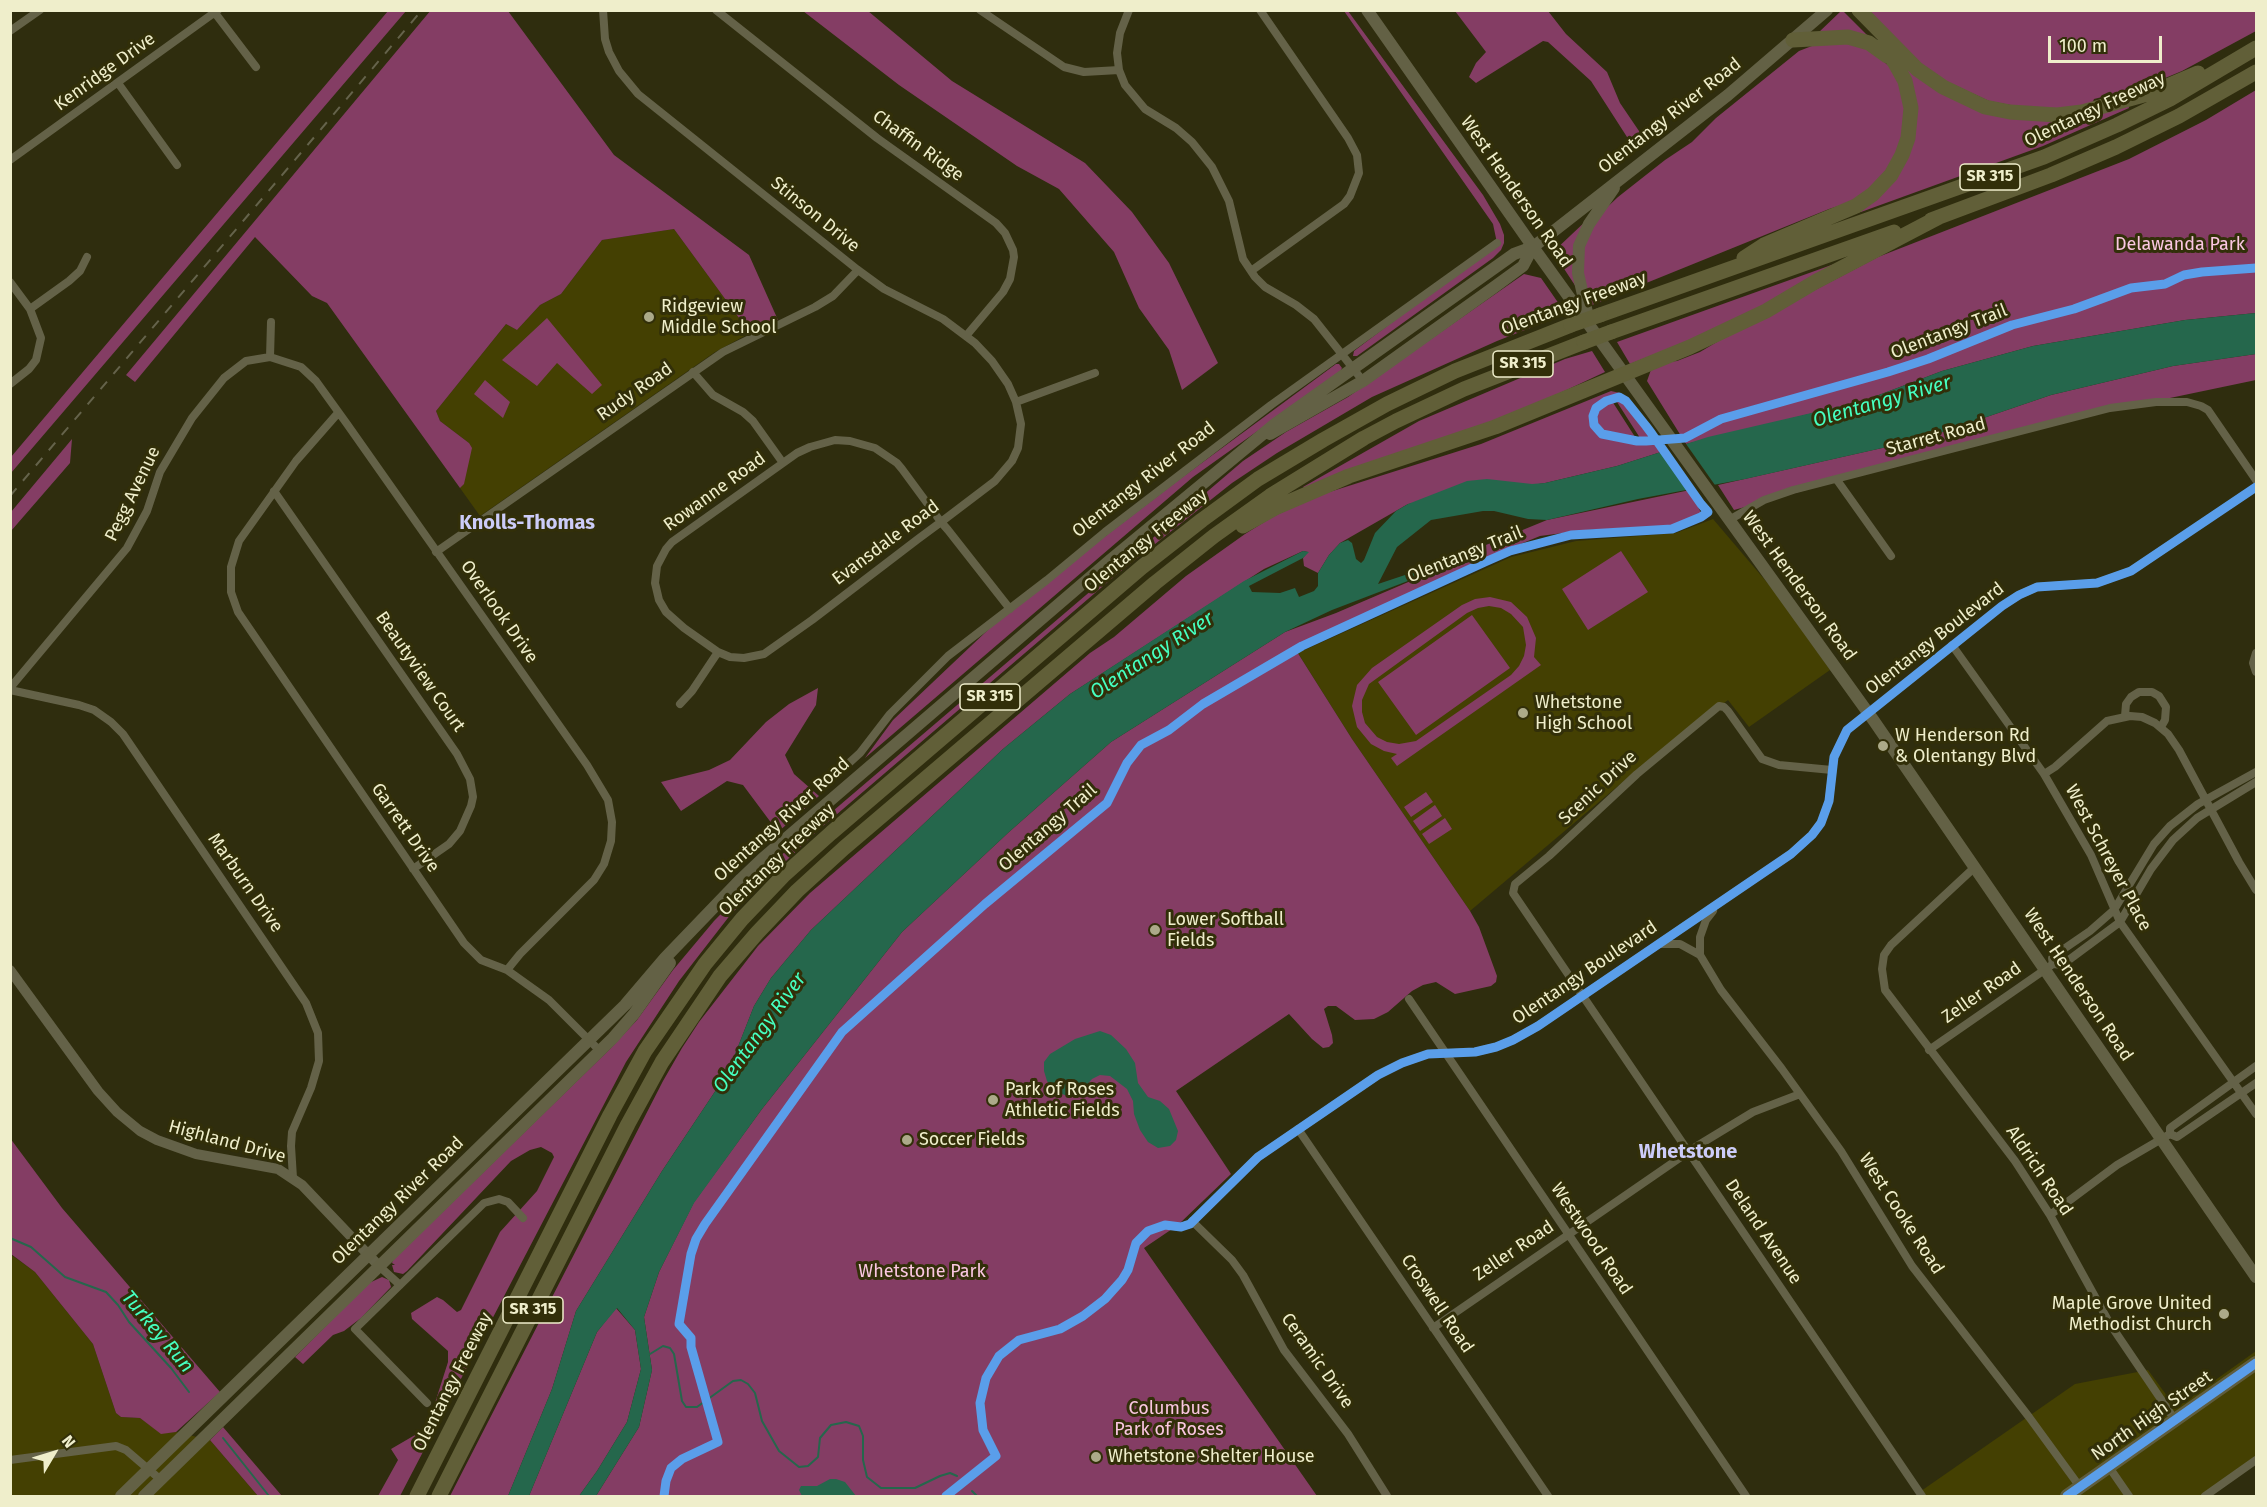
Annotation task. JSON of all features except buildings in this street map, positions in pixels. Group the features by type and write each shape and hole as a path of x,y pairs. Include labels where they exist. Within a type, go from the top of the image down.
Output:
{"highway":[{"path":"1724,271 1764,245 1850,210 1881,187 1900,160 1910,126 1909,95 1902,74 1879,42 1850,10"},
{"path":"1859,10 1917,69 1943,87 1985,106 2010,112 2057,115 2115,104 2151,93 2250,53"},
{"path":"1793,40 1836,36 1858,39 1881,51 1902,74"},
{"name":"Olentangy Freeway","path":"417,1497 610,1115 645,1051 705,964 742,919 783,876 1142,567 1258,480 1387,404 1455,371 1571,325 1595,320 1724,271 2044,157 2138,114 2250,53"},
{"name":"Olentangy Freeway","path":"439,1497 628,1124 662,1062 720,976 765,924 844,848 1155,582 1270,496 1364,438 1464,389 1611,332 1940,217 2051,175 2179,116 2256,72"},
{"path":"1155,582 1244,525 1277,507 1349,476 1495,427 1625,374 1766,311 1815,282 1940,217"}],"main road":[{"name":"West Henderson Road","path":"1367,10 1533,247 1595,320 1625,374 1868,712 1975,867 2049,967 2166,1137 2256,1277"},
{"name":"Olentangy River Road","path":"121,1497 625,1005 741,879 851,782 1203,482 1275,424 1514,254 1533,247 1728,95 1827,10"},
{"path":"1595,320 1578,273 1579,246 1589,224 1619,180"},
{"name":"Olentangy River Road","path":"1256,441 1299,419 1363,381 1520,269 1533,247"},
{"name":"Olentangy River Road","path":"144,1497 600,1051 634,1014 695,928"},
{"name":"North High Street","path":"2067,1497 2256,1363"}],"street":[{"path":"10,31 40,10"},
{"name":"Stinson Drive","path":"603,10 605,39 614,62 638,94 858,270 884,289 943,319 966,336 992,361 1008,384 1016,402"},
{"name":"Chaffin Ridge","path":"716,10 877,138 990,219 1005,233 1014,257 1010,279 966,336"},
{"path":"980,10 1064,67 1084,72 1119,70"},
{"path":"1129,10 1117,53 1119,70 1125,85 1137,101 1185,135 1212,167 1227,194 1234,215 1240,250 1251,271 1265,287 1296,305 1314,319 1363,381"},
{"path":"1251,271 1344,204 1356,185 1359,173 1357,155 1348,138 1260,10"},
{"path":"216,12 256,67"},
{"name":"Kenridge Drive","path":"10,160 216,12"},
{"path":"118,83 177,165"},
{"name":"Olentangy River Road","path":"838,773 860,753 890,714 948,656 1120,520 1497,243"},
{"path":"30,309 80,271 87,257"},
{"name":"Rudy Road","path":"436,552 723,352 833,296 858,270"},
{"path":"10,282 30,309 41,338 40,350 29,369 10,384"},
{"path":"270,357 271,322"},
{"name":"Overlook Drive","path":"270,357 301,367 316,381 587,765 608,800 612,822 611,841 604,864 594,880 532,941 507,970"},
{"name":"Pegg Avenue","path":"10,689 127,548 147,511 160,472 192,418 224,378 246,362 270,357"},
{"path":"693,372 713,395 738,408 753,421 783,464"},
{"path":"1016,402 1095,373"},
{"name":"Evansdale Road","path":"718,652 730,657 750,658 771,650 994,481 1012,461 1020,436 1021,424 1016,402"},
{"name":"Starret Road","path":"1729,519 1776,495 2100,411 2156,402 2194,403 2208,410 2256,480"},
{"path":"274,491 296,461 338,413"},
{"name":"Rowanne Road","path":"718,652 666,612 659,600 655,583 657,566 666,549 679,536 810,447 835,440 875,447 888,455 902,469 941,522"},
{"path":"1836,480 1891,556"},
{"name":"Olentangy Boulevard","path":"1192,1221 1244,1169 1378,1075 1428,1054 1475,1052 1513,1040 1538,1026 1774,867 1812,835 1821,823 1829,801 1834,757 1842,738 1855,723 2002,606 2037,587 2097,583 2131,571 2256,487"},
{"name":"Garrett Drive","path":"274,491 239,541 231,567 234,603 243,621 475,956 507,970 549,1000 600,1051"},
{"name":"Beautyview Court","path":"274,491 457,754 470,779 473,797 460,831 449,844 413,869"},
{"path":"941,522 1010,609"},
{"name":"West Schreyer Place","path":"1952,645 2044,774 2091,855 2120,922 2256,1113"},
{"path":"680,704 692,691 718,652"},
{"path":"2256,653 2253,663 2256,672"},
{"name":"Marburn Drive","path":"10,689 94,710 123,734 306,1003 318,1033 319,1061 311,1088 292,1132 293,1178"},
{"path":"2125,716 2128,700 2135,694 2143,692 2156,694 2165,703 2166,716 2161,727"},
{"name":"Scenic Drive","path":"1515,898 1513,893 1515,884 1557,849 1637,774 1716,708 1724,707 1728,711 1758,755 1768,762 1832,770"},
{"path":"2044,774 2107,721 2125,716 2142,717 2161,727 2175,745 2256,890"},
{"name":"Zeller Road","path":"2049,967 2055,955 2090,931 2114,910 2154,844 2184,813 2256,772"},
{"name":"Zeller Road","path":"1929,1050 2049,967 2062,965 2120,922 2151,869 2174,840 2211,809 2256,782"},
{"name":"Aldrich Road","path":"1975,867 1891,945 1882,959 1882,981 1885,990 2016,1161 2050,1215 2110,1324 2175,1420"},
{"name":"Deland Avenue","path":"1515,898 1922,1497"},
{"path":"1657,944 1669,942 1680,944 1700,955 1700,937 1706,920 1717,905"},
{"name":"West Cooke Road","path":"1700,955 1721,990 1841,1151 1912,1266 2029,1417 2079,1487"},
{"name":"Highland Drive","path":"10,970 98,1091 117,1112 140,1131 185,1151 278,1169 293,1178 400,1285"},
{"name":"Westwood Road","path":"1409,999 1746,1497"},
{"path":"2166,1137 2170,1128 2256,1066"},
{"path":"2050,1215 2117,1165 2166,1137 2177,1137 2256,1083"},
{"name":"Zeller Road","path":"1433,1328 1688,1152 1753,1112 1800,1094"},
{"name":"Croswell Road","path":"1298,1129 1548,1497"},
{"path":"427,1403 355,1329 484,1203 499,1200 508,1202 524,1218"},
{"path":"950,1494 996,1456 982,1430 980,1403 986,1378 999,1356 1019,1340 1060,1329 1083,1316 1105,1299 1122,1280 1128,1270 1136,1243 1148,1231 1165,1225 1184,1227 1192,1221"},
{"name":"Ceramic Drive","path":"1192,1221 1238,1268 1284,1350 1348,1434 1387,1497"},
{"path":"10,1460 116,1446 126,1450 161,1479"},
{"path":"2205,1497 2256,1460"},
{"path":"2109,1467 2129,1497"}],"shaded area":[{"path":"674,229 750,333 715,352 480,516 460,488 464,483 469,443 440,421 436,411 506,324 517,330 540,305 561,294 602,240"},
{"name":"Whetstone High School","path":"1713,519 1776,593 1830,670 1749,727 1728,700 1625,780 1470,911 1352,739 1298,653 1511,557 1576,541 1676,533"},
{"path":"10,1254 35,1272 93,1344 116,1413 121,1417 140,1418 161,1433 176,1432 210,1440 258,1496 11,1496"},
{"path":"2256,1351 2256,1460 2205,1496 1924,1496 1921,1491 2075,1384 2148,1370 2173,1404 2179,1406"}],"green space":[{"path":"431,10 508,11 614,155 749,255 778,320 750,333 674,229 602,240 561,294 540,305 517,330 506,324 436,411 440,421 469,443 472,448 464,484 460,488 327,303 312,296 255,237 135,382 126,375"},
{"path":"388,11 406,11 11,473 11,457"},
{"path":"803,11 868,11 952,81 1085,163 1132,212 1169,263 1218,363 1182,390 1169,350 1139,308 1114,252 1059,189 1017,166 899,85"},
{"path":"1344,11 1348,11 1483,195 1504,235 1501,250 1493,258 1357,356 1353,356 1354,351 1497,243 1493,224"},
{"path":"1455,11 1548,11 1566,34 1607,72 1620,103 1639,131 1644,143 1638,147 1627,137 1591,81 1548,42 1543,41 1476,83 1469,77 1476,63 1486,52"},
{"path":"1843,11 1869,37 1818,33"},
{"path":"1868,11 2256,11 2256,31 2182,71 2146,86 2094,99 2092,104 2071,109 2031,109 1989,101 1941,79 1923,66"},
{"path":"1822,42 1863,45 1894,70 1906,102 1903,141 1883,177 1854,201 1592,305 1583,281 1584,242 1602,212 1665,160 1692,142 1716,118 1799,51"},
{"path":"1904,65 2004,114 2128,105 2129,108 2043,146 1861,212 1860,209 1907,155"},
{"name":"Delawanda Park","path":"2256,90 2256,313 2185,320 2033,346 1942,371 1863,401 1686,444 1647,381 1652,367 1658,363 1677,361 1700,352 1878,257 2129,159 2206,120"},
{"path":"1588,219 1584,227 1580,293 1553,252"},
{"path":"1837,263 1737,322 1630,364 1617,342"},
{"path":"1524,274 1541,278 1566,314 1497,341 1372,397 1277,453 1232,483 1116,575 815,833 731,914 679,981 626,1062 400,1496 378,1496 398,1460 391,1449 427,1428 448,1362 448,1351 412,1319 411,1313 437,1297 457,1312 461,1310 500,1232 537,1191 554,1157 552,1153 541,1147 530,1150 511,1161 403,1274 394,1272 393,1260 610,1049 637,1020 673,970 714,921 765,869 1243,461 1286,432 1348,397"},
{"path":"547,318 602,385 592,394 557,363 537,386 502,360"},
{"path":"1592,351 1605,372 1528,408 1305,489 1303,487 1419,421 1565,359"},
{"path":"2256,354 2256,380 2036,426 1734,510 1718,485 1922,439 2051,395 2173,366"},
{"path":"1336,364 1342,368 1339,373 1193,477 865,758 893,720 1010,609"},
{"path":"485,380 510,402 503,418 474,394"},
{"path":"1611,391 1620,393 1614,396 1612,401 1637,440 1655,442 1661,452 1617,466 1545,483 1408,504 1340,543 1318,573 1304,566 1303,558 1308,552 1303,551 1264,569 1070,694 1003,749 811,930 771,978 754,1006 728,1072 662,1171 576,1311 552,1389 508,1496 450,1496 682,1048 699,1022 758,946 810,893 1090,653 1114,637 1186,576 1245,534 1274,516 1320,495 1481,444"},
{"path":"1622,399 1653,438 1640,438 1617,402"},
{"path":"72,439 70,463 11,531 11,512"},
{"name":"Whetstone Park","path":"1690,490 1701,513 1697,516 1671,526 1586,530 1540,536 1474,563 1294,647 1352,739 1470,911 1479,927 1497,976 1496,982 1491,986 1455,994 1436,982 1423,985 1412,991 1388,1012 1374,1019 1355,1020 1336,1006 1328,1006 1324,1009 1333,1043 1329,1047 1323,1048 1312,1039 1289,1014 1176,1091 1231,1174 1178,1225 1144,1248 1317,1496 596,1496 639,1427 652,1370 644,1317 659,1272 694,1202 762,1109 902,932 1009,832 1111,742 1285,632 1336,613 1434,571 1481,547 1547,520"},
{"path":"1621,551 1648,592 1588,630 1562,589"},
{"path":"1490,597 1511,602 1527,617 1536,638 1534,657 1541,665 1397,766 1391,758 1397,754 1384,751 1371,744 1357,727 1352,706 1357,685 1372,668 1462,605 1475,599","holes":["1489,606 1501,608 1511,614 1523,627 1526,645 1524,656 1511,675 1416,741 1399,744 1377,737 1365,723 1362,712 1362,700 1369,684 1467,613"]},
{"path":"1472,615 1510,668 1416,735 1378,682"},
{"path":"818,688 816,705 785,755 794,774 819,796 778,832 743,785 727,781 681,811 661,782 709,770 730,760 766,722 789,704"},
{"path":"1426,792 1433,802 1411,817 1404,807"},
{"path":"1435,805 1442,816 1420,831 1413,821"},
{"path":"1445,818 1452,829 1429,844 1422,834"},
{"path":"10,1138 62,1208 220,1392 176,1432 161,1434 140,1418 121,1417 116,1413 93,1344 35,1272 11,1254"},
{"path":"382,1277 389,1280 391,1287 361,1318 344,1331 333,1335 303,1364 295,1357 369,1283"},
{"path":"616,1308 635,1330 641,1369 627,1422 579,1496 529,1496 597,1332"},
{"path":"223,1427 282,1496 258,1496 210,1440"}],"water":[{"name":"Olentangy River","path":"2256,313 2256,354 2173,366 2051,395 1922,439 1547,520 1483,511 1431,520 1397,547 1378,584 1423,569 1434,571 1332,610 1285,632 1111,742 1009,832 902,932 762,1109 694,1203 659,1272 644,1317 652,1370 639,1427 596,1496 579,1496 627,1422 641,1369 635,1330 617,1308 597,1332 529,1496 508,1496 552,1389 576,1311 662,1171 728,1072 754,1006 771,978 811,930 1003,749 1070,694 1244,581 1303,551 1309,552 1303,558 1249,586 1252,592 1280,593 1295,588 1299,597 1314,591 1318,586 1318,573 1340,543 1348,540 1352,543 1356,559 1361,563 1375,533 1396,511 1467,481 1487,479 1532,484 1545,483 1617,466 1708,437 1863,401 1942,371 2033,346 2185,320"},
{"path":"1100,1031 1111,1035 1126,1049 1135,1063 1138,1083 1148,1097 1160,1101 1169,1109 1178,1131 1176,1140 1170,1146 1158,1148 1148,1142 1140,1130 1134,1114 1133,1101 1127,1089 1110,1076 1100,1075 1092,1079 1078,1095 1067,1096 1055,1091 1047,1081 1044,1062 1050,1054 1075,1039"},
{"path":"830,1479 845,1482 856,1496 802,1496 799,1490 801,1486 817,1486"}],"pier":[{"path":"1684,441 1717,488 1691,493 1660,449"}],"waterway":[{"name":"Turkey Run","path":"10,1238 31,1247 65,1277 106,1292 189,1392"},
{"path":"650,1354 663,1346 670,1348 674,1354 682,1401 686,1407 697,1407 733,1381 741,1380 748,1384 755,1393 762,1421 779,1451 799,1467 808,1466 818,1457 820,1438 831,1425 846,1422 859,1426 863,1436 863,1460 867,1477 881,1488 915,1488 950,1473 957,1476"},
{"name":"Turkey Run","path":"223,1438 269,1496"},
{"path":"972,1491 977,1496"}],"railway":[{"path":"10,496 422,10"}],"cycle path":[{"name":"Olentangy Trail","path":"664,1496 671,1468 682,1459 718,1442 691,1347 691,1338 679,1324 691,1254 696,1239 705,1224 842,1032 985,904 1107,803 1127,763 1141,745 1169,730 1203,704 1302,646 1510,551 1571,535 1672,529 1708,512 1701,504 1652,434 1626,401 1619,397 1606,401 1596,408 1593,416 1594,425 1602,434 1637,441 1646,441 1685,438 1721,419 1888,372 1928,359 2012,325 2074,309 2131,288 2165,284 2184,275 2202,272 2256,268"},
{"path":"946,1496 996,1456 983,1430 980,1403 986,1378 999,1356 1019,1340 1060,1329 1083,1316 1105,1299 1122,1280 1128,1270 1136,1243 1148,1231 1165,1225 1181,1227 1190,1224 1258,1157 1378,1075 1428,1054 1475,1052 1496,1047 1538,1026 1791,854 1812,835 1821,823 1829,801 1834,757 1847,730 2002,606 2037,587 2097,583 2131,571 2256,487"},
{"path":"2067,1496 2256,1363"}],"place":[{"name":"Ridgeview Middle School","path":"649,317"},
{"name":"Whetstone High School","path":"1523,713"},
{"name":"W Henderson Rd & Olentangy Blvd","path":"1883,746"},
{"name":"Lower Softball Fields","path":"1155,930"},
{"name":"Park of Roses Athletic Fields","path":"993,1100"},
{"name":"Soccer Fields","path":"907,1140"},
{"name":"Maple Grove United Methodist Church","path":"2224,1314"},
{"name":"Whetstone Shelter House","path":"1096,1457"}],"district":[{"name":"Knolls-Thomas","path":"527,523"},
{"name":"Whetstone","path":"1688,1152"}],"park label":[{"name":"Columbus Park of Roses","path":"1169,1419"}]}
